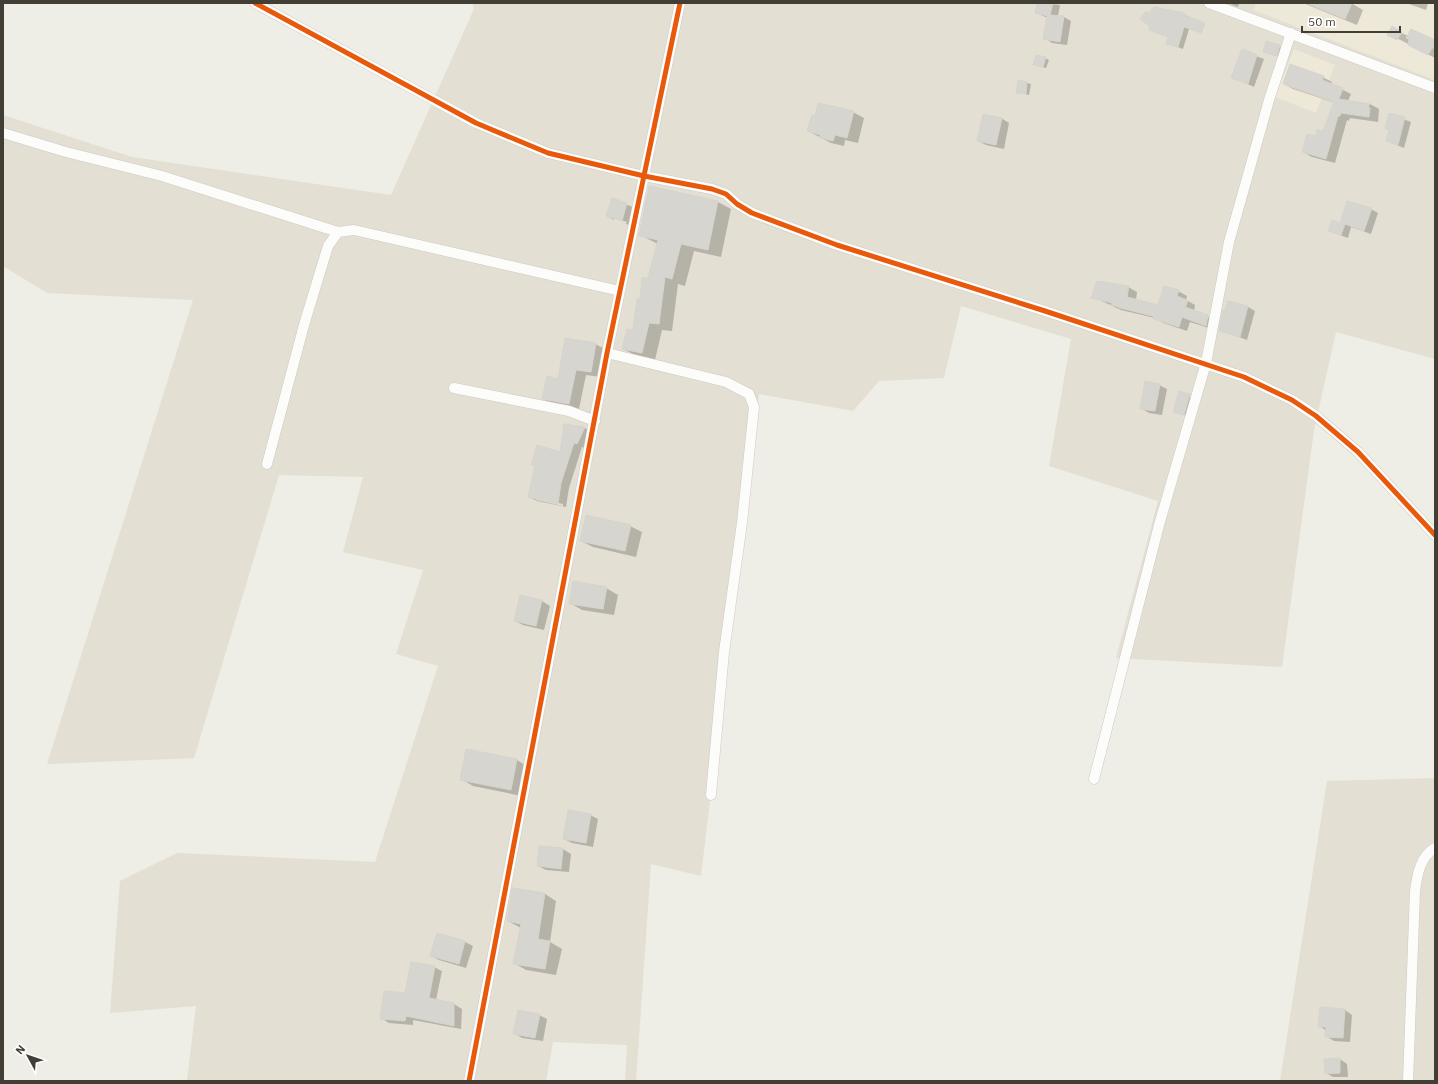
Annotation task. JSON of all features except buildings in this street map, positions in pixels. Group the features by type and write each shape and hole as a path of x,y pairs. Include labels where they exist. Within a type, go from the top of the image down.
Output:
{"street":[{"path":"255,3 476,123 548,153 644,176 712,189 726,194 737,204 752,213 836,245 1206,363 1244,377 1292,400 1316,416 1358,452 1435,535"},
{"path":"469,1081 607,353 680,3"},
{"path":"1210,3 1291,32 1435,88"},
{"path":"1094,779 1159,525 1206,363 1229,242 1269,100 1291,32"},
{"path":"3,133 66,152 162,176 338,232 354,230 620,291"},
{"path":"267,464 304,325 328,246 338,232"},
{"path":"607,353 726,382 749,394 754,408 742,523 724,652 711,795"},
{"path":"454,388 569,411 595,421"},
{"path":"1408,1081 1415,891 1418,869 1431,850 1435,848"}],"shaded area":[{"path":"472,3 1435,3 1435,359 1336,332 1314,430 1282,667 1116,658 1158,501 1049,466 1071,339 961,306 944,378 879,381 853,411 759,394 701,876 651,864 636,1081 625,1081 627,1045 553,1042 546,1081 187,1081 196,1006 110,1013 120,881 177,853 375,862 438,666 396,654 423,570 343,552 363,477 279,475 194,758 47,764 193,300 47,293 3,266 3,115 132,157 391,195 474,9"},
{"path":"1256,3 1435,3 1435,80 1253,10"},
{"path":"1294,49 1335,65 1316,113 1275,97"},
{"path":"1435,778 1435,1081 1280,1081 1327,781"}],"cycle path":[{"path":"255,3 476,123 548,153 644,176 712,189 726,194 737,204 752,213 837,245 1045,311 1244,377 1292,400 1316,416 1358,452 1435,535"},
{"path":"469,1081 607,353 680,3"}]}
